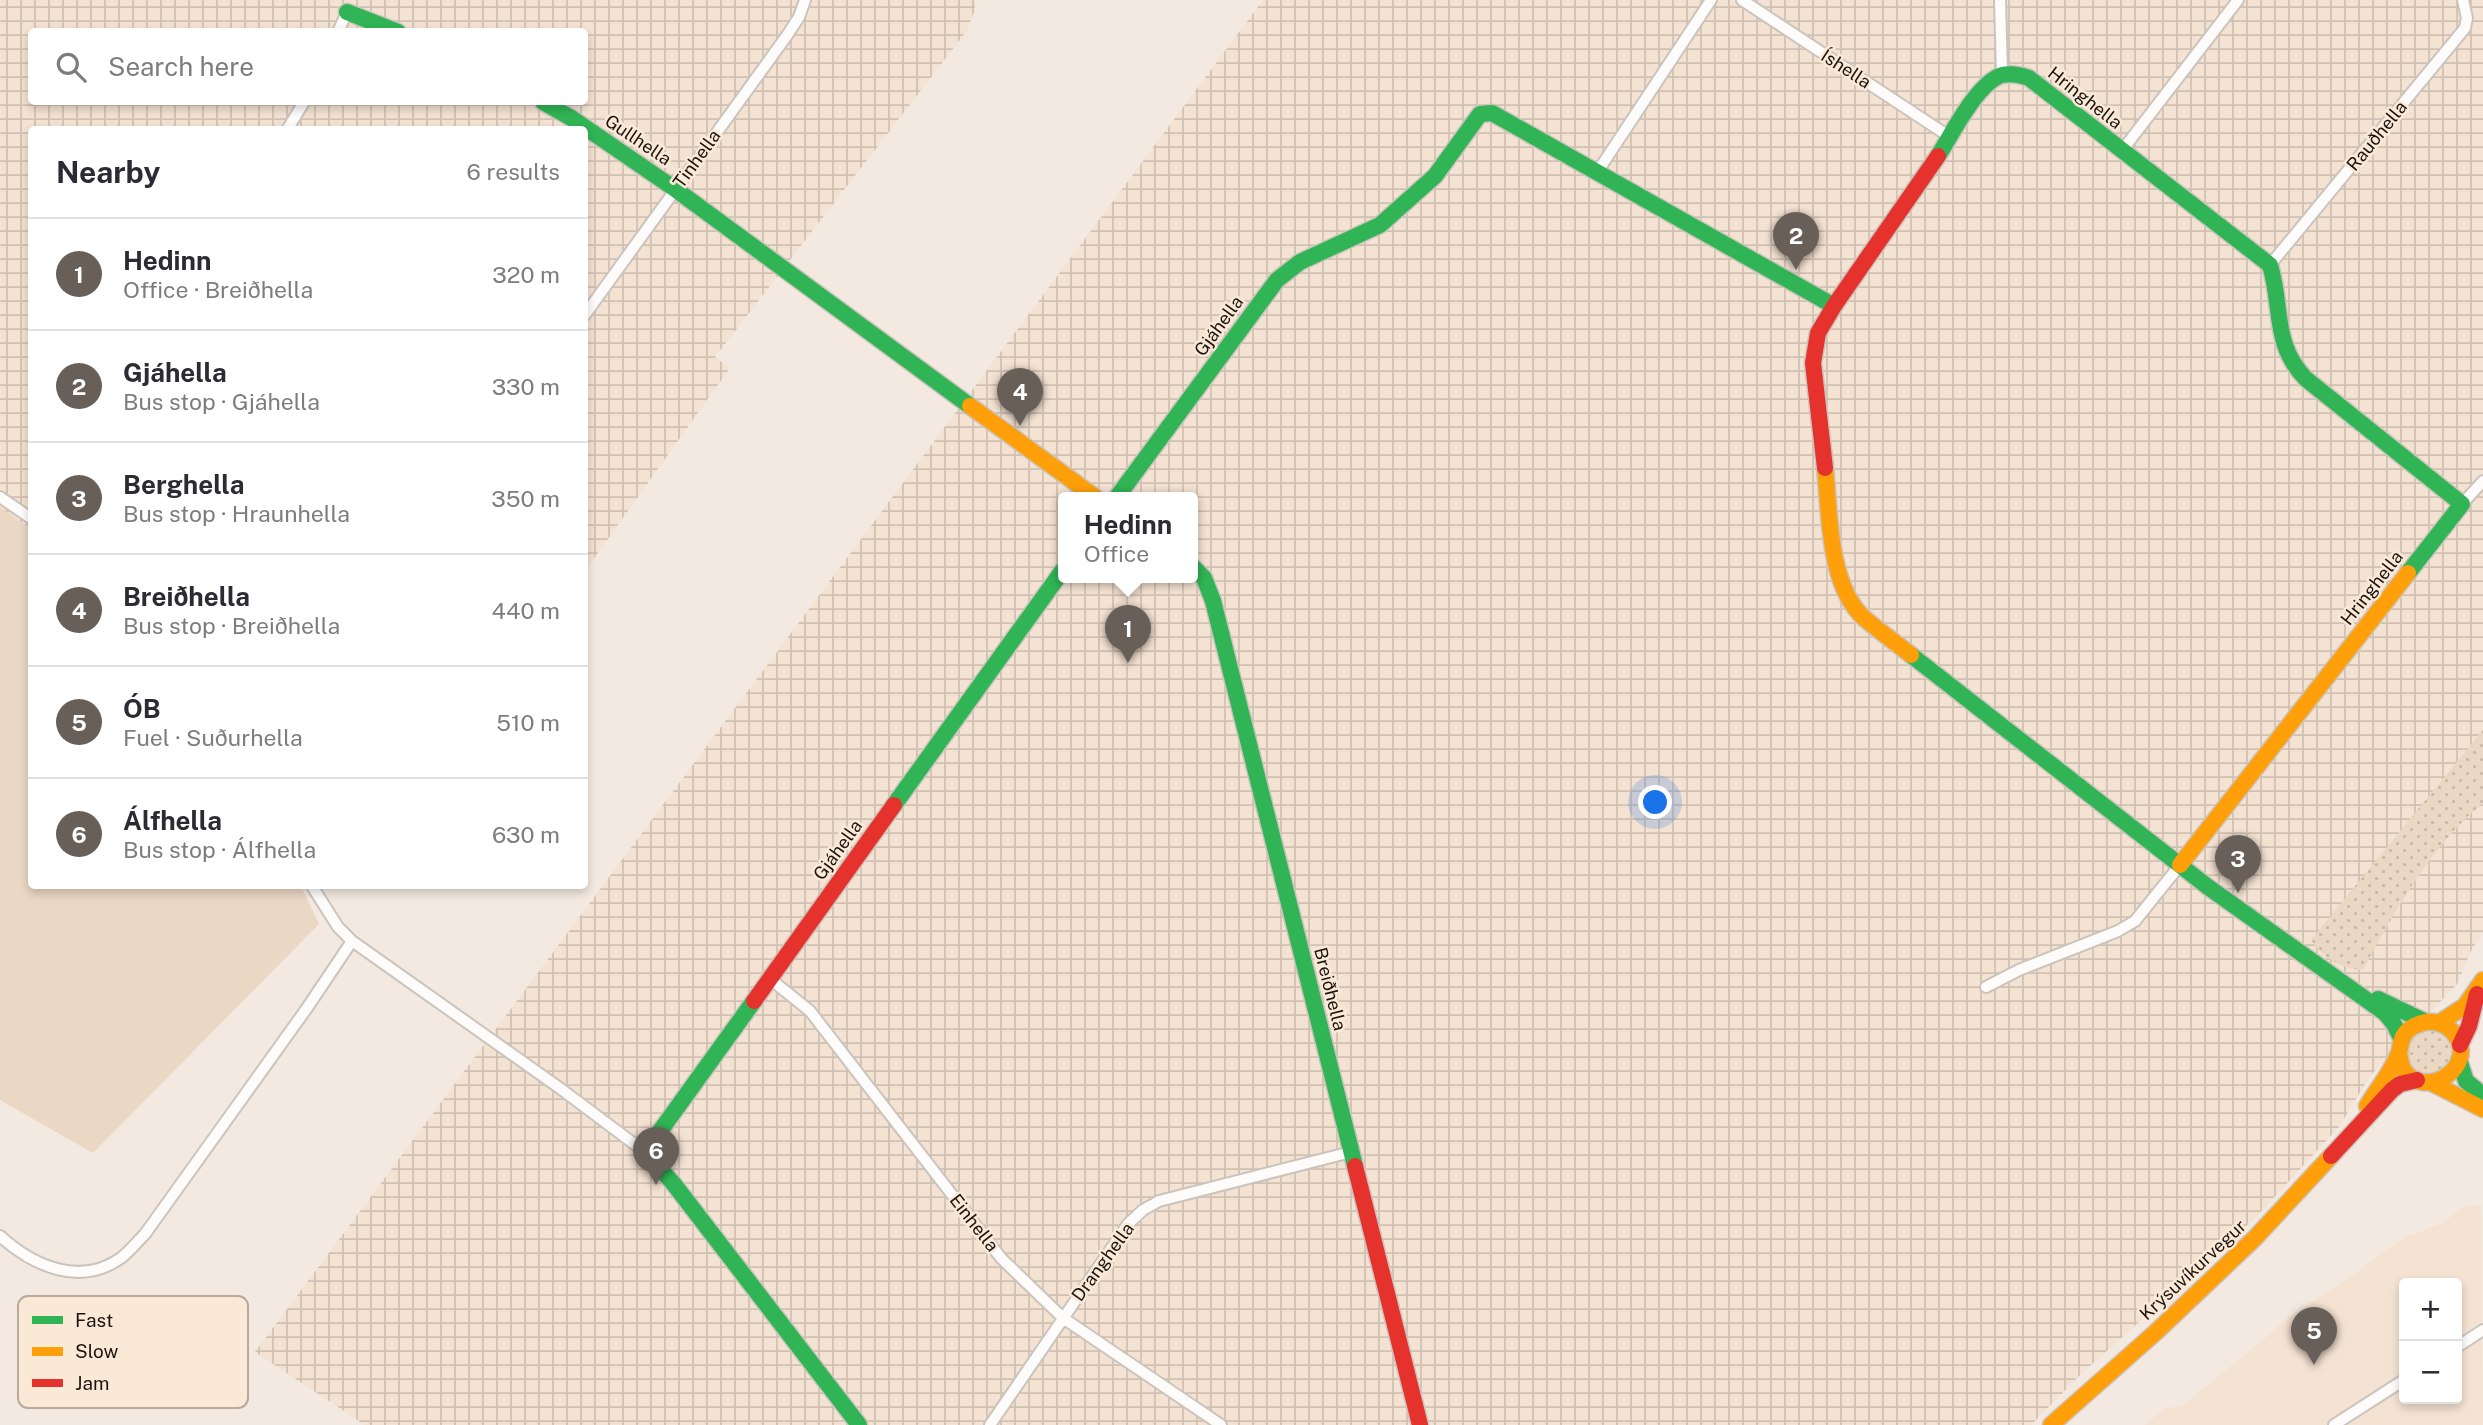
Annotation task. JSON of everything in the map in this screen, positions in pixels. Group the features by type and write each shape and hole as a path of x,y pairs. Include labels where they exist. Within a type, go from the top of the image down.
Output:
{"street":[{"name":"Tinhella","path":"588,310 788,34 799,18 805,0"},
{"path":"1598,171 1711,0"},
{"name":"Íshella","path":"1742,0 1950,137"},
{"path":"2000,0 2002,74 1990,80 1981,90 1818,333 1813,363 1836,563 1841,584 1863,617 2180,865 2390,1018 2404,1068 2424,1081 2483,1109"},
{"path":"2121,152 2238,0"},
{"name":"Rauðhella","path":"2270,265 2465,28 2467,18 2463,0"},
{"path":"340,28 347,12 388,28"},
{"name":"Hringhella","path":"2002,74 2015,73 2028,78 2270,265"},
{"path":"289,126 302,105"},
{"name":"Gullhella","path":"548,105 583,126"},
{"name":"Gjáhella","path":"1120,492 1277,280 1300,262 1380,225 1435,176 1480,114 1493,113 1834,306"},
{"name":"Gullhella","path":"588,129 675,189"},
{"path":"675,189 1088,492"},
{"path":"2270,265 2276,279 2286,352 2306,379 2462,504 2483,481"},
{"path":"0,497 28,516"},
{"name":"Hringhella","path":"2180,865 2462,504"},
{"name":"Breiðhella","path":"1198,572 1213,601 1420,1425"},
{"name":"Gjáhella","path":"645,1152 1058,577"},
{"path":"1986,986 2118,931 2135,920 2180,865"},
{"path":"314,889 338,927 352,941 645,1152 673,1183 859,1425"},
{"path":"0,1236 39,1264 66,1271 88,1272 121,1258 145,1234 184,1181 352,941"},
{"name":"Einhella","path":"769,978 810,1011 1001,1258 1063,1318 1221,1425"},
{"path":"2338,980 2452,1031 2460,1053 2461,1075 2483,1095"},
{"path":"2400,1046 2411,1028 2457,1013 2480,986"},
{"path":"2424,1081 2449,1076 2460,1053 2480,986"},
{"name":"Krýsuvíkurvegur","path":"2352,1132 2400,1046"},
{"name":"Krýsuvíkurvegur","path":"2051,1425 2236,1257 2392,1090 2406,1082 2424,1081"},
{"name":"Dranghella","path":"990,1425 1128,1224 1151,1206 1159,1201 1351,1152"},
{"path":"2462,1344 2483,1330"},
{"path":"2334,1425 2399,1383"}],"shaded area":[{"path":"0,0 975,0 975,10 966,32 715,357 730,368 588,567 588,126 28,126 28,527 0,507"},
{"path":"1263,0 2483,0 2483,933 2472,949 2457,984 2370,1076 2339,1127 2254,1219 2080,1375 2031,1425 365,1425 255,1352"},
{"path":"0,507 28,527 28,889 302,889 319,924 93,1153 0,1100"},
{"path":"2483,730 2483,803 2464,820 2431,859 2401,903 2363,970 2340,965 2327,957 2311,940"},
{"path":"2430,1029 2446,1036 2453,1052 2446,1068 2430,1075 2414,1068 2407,1052 2414,1036"},
{"path":"2481,1205 2483,1425 2145,1425 2164,1409 2183,1405 2284,1320 2403,1238 2443,1223 2464,1206"}],"traffic: fast":[{"path":"347,12 388,28"},
{"path":"1938,156 1983,88 2002,75 2029,78 2270,265 2283,339 2295,366 2306,379 2462,504 2408,573"},
{"path":"548,105 583,126"},
{"path":"1121,492 1277,280 1300,262 1380,225 1435,176 1480,114 1492,113 1834,306"},
{"path":"588,129 675,189 970,406"},
{"path":"1198,572 1204,578 1213,601 1355,1166"},
{"path":"894,805 1058,577"},
{"path":"1911,655 2208,887 2385,1013 2402,1040"},
{"path":"2378,999 2426,1022"},
{"path":"754,1001 645,1152 673,1183 859,1425"},
{"path":"2459,1060 2466,1081 2483,1095"}],"traffic: slow":[{"path":"970,406 1088,492"},
{"path":"1825,468 1833,548 1843,587 1864,618 1911,655"},
{"path":"2180,865 2408,573"},
{"path":"2439,1023 2465,1006 2483,980"},
{"path":"2367,1106 2395,1062 2404,1035 2414,1026 2438,1023 2452,1031 2460,1044 2456,1067 2447,1076 2436,1081 2412,1079 2403,1069 2399,1053"},
{"path":"2432,1083 2483,1109"},
{"path":"2051,1425 2156,1332 2255,1238 2331,1156"}],"traffic: jam":[{"path":"1825,468 1813,363 1818,333 1938,156"},
{"path":"754,1001 894,805"},
{"path":"2460,1045 2469,1026 2477,994"},
{"path":"2331,1156 2392,1090 2400,1084 2417,1080"},
{"path":"1355,1166 1420,1425"}],"place":[{"name":"Gjáhella","path":"1796,270"},
{"name":"Breiðhella","path":"1020,426"},
{"name":"Hedinn","path":"1128,663"},
{"name":"Berghella","path":"2238,893"},
{"name":"Álfhella","path":"656,1185"},
{"name":"ÓB","path":"2314,1365"}]}
